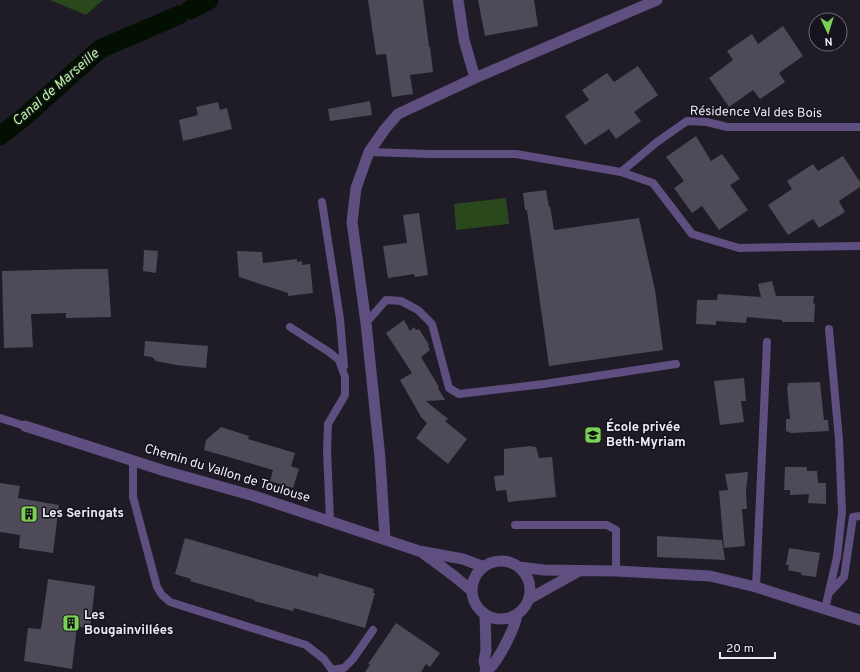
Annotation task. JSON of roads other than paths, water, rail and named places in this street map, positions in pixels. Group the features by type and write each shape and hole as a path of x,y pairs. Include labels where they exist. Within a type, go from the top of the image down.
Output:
{"street":[{"path":"458,0 464,40 475,78"},
{"path":"385,539 380,458 366,323 352,222 356,188 369,152 385,129 398,114 475,78 657,0"},
{"name":"Chemin du Vallon de Toulouse","path":"25,426 330,520 419,551 463,559 484,566"},
{"name":"Chemin du Vallon de Toulouse","path":"419,551 472,590"},
{"path":"502,561 519,567 525,573 529,581 530,590 529,599 522,611 517,615 500,620 485,614 478,608 474,600 472,590 473,582 477,575 484,566 502,561"},
{"path":"519,567 544,570 616,571 710,576 756,587 860,620"},
{"path":"529,599 579,571"},
{"path":"485,614 486,650 484,661 486,671 494,664 500,654 516,622 517,615"}],"lane":[{"name":"Résidence Val des Bois","path":"620,172 657,142 687,121 707,122 727,127 860,127"},
{"path":"369,152 516,154 620,172 653,183 692,234 739,248 860,246"},
{"path":"322,202 340,318 345,377 345,395 328,424 327,451 330,520"},
{"path":"366,323 386,300 401,302 418,310 432,324 449,388 459,394 544,384 676,364"},
{"path":"290,327 339,360 345,377"},
{"path":"826,609 837,557 842,512 839,440 829,329"},
{"path":"756,587 767,342"},
{"path":"0,418 25,426"},
{"path":"133,460 133,497 157,587 162,595 170,602 306,645 324,659 332,671 344,668 353,660 373,630"},
{"path":"829,593 844,577 853,517 860,516"},
{"path":"515,525 607,525 616,530 616,571"}],"waterway":[{"name":"Canal de Marseille","path":"190,10 209,0"},
{"name":"Canal de Marseille","path":"0,136 23,118 100,49 179,15"}],"place":[{"name":"École privée Beth-Myriam","path":"593,435"},
{"name":"Les Seringats","path":"29,514"},
{"name":"Les Bougainvillées","path":"71,623"}]}
